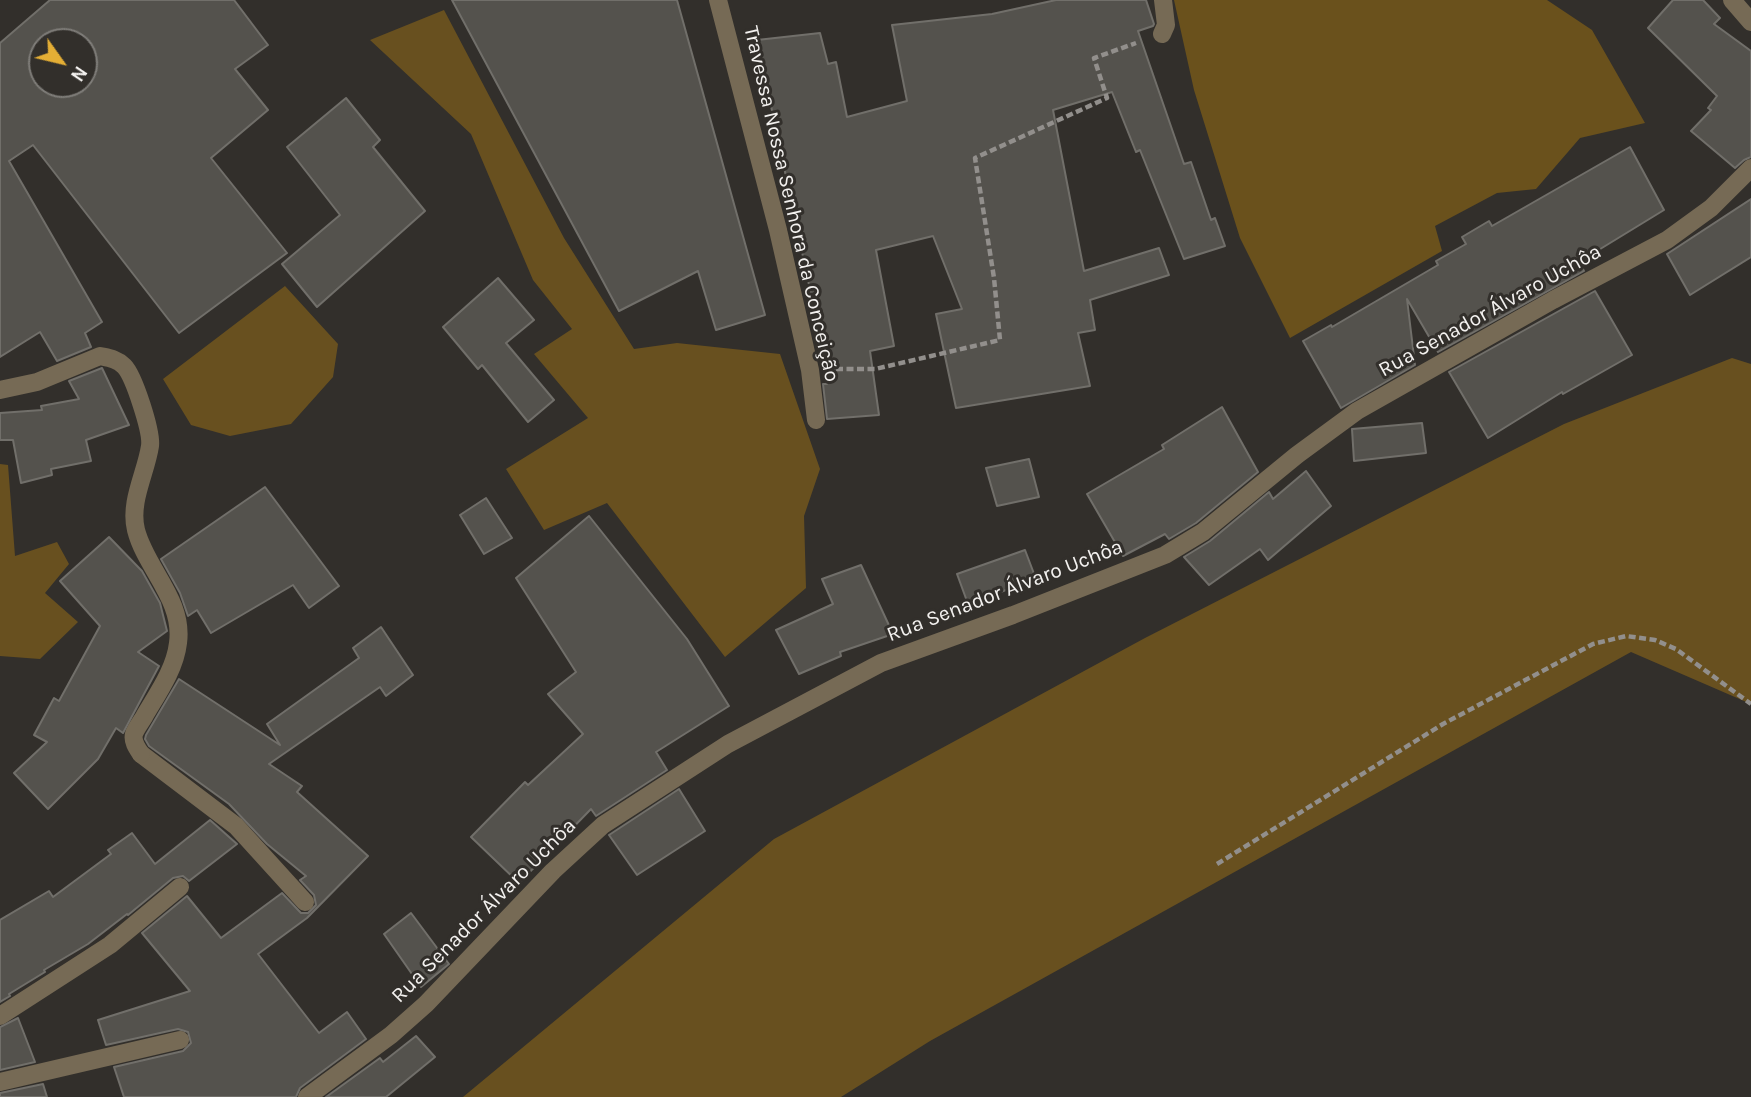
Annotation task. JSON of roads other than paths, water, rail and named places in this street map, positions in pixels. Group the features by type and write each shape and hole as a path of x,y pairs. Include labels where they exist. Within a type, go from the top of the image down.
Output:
{"street":[{"name":"Travessa Nossa Senhora da Conceição","path":"718,0 778,230 810,370 816,420"},
{"path":"1162,34 1166,25 1163,0"},
{"path":"1732,0 1751,22"},
{"name":"Rua Senador Álvaro Uchôa","path":"307,1097 391,1035 417,1012 553,871 603,825 728,744 881,663 1165,555 1203,532 1317,439 1357,411 1553,300 1667,240 1721,200 1751,168"},
{"path":"0,390 37,382 100,356 117,360 127,369 145,416 150,444 135,514 136,529 173,604 178,624 178,643 171,670 134,734 136,747 141,754 236,827 305,902"},
{"path":"0,1016 110,945 180,887"},
{"path":"0,1082 180,1040"}]}
